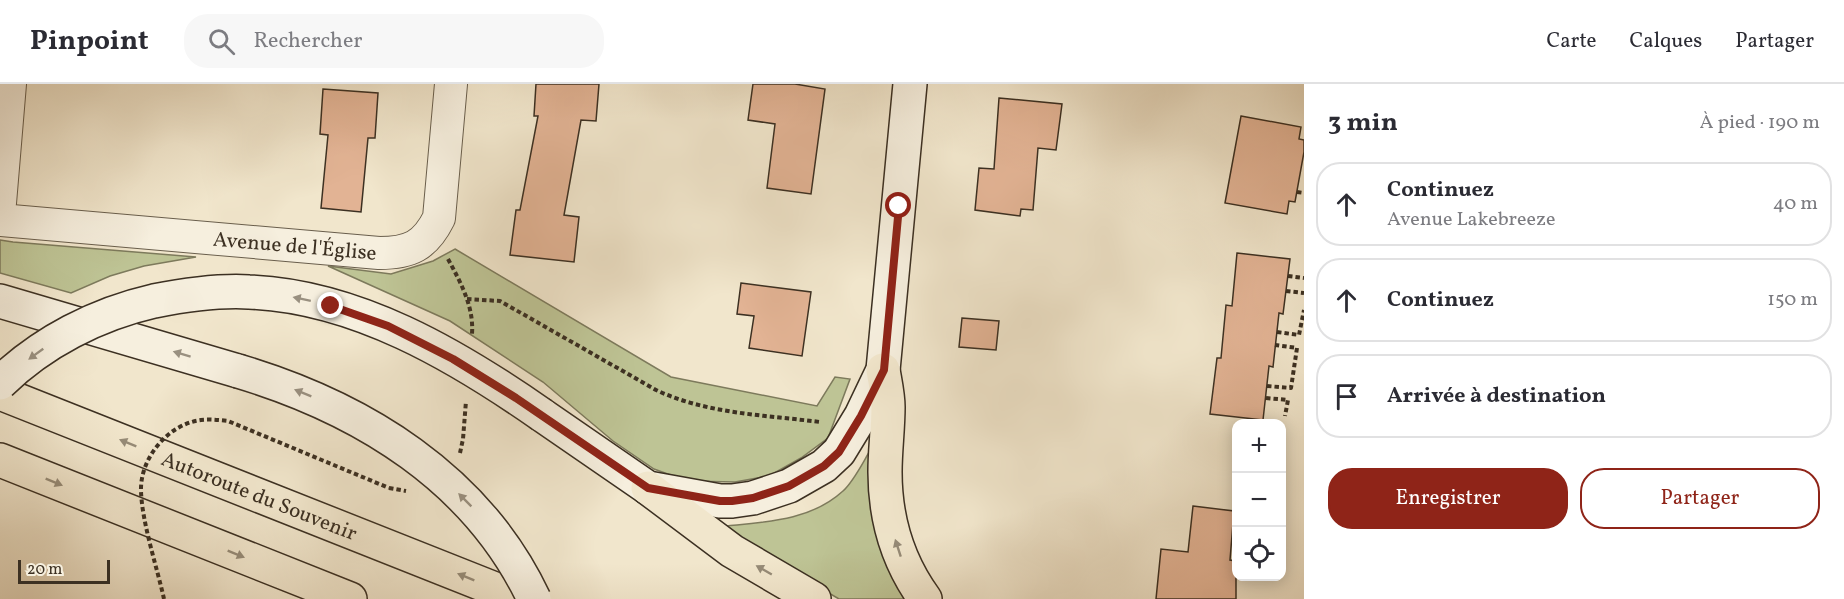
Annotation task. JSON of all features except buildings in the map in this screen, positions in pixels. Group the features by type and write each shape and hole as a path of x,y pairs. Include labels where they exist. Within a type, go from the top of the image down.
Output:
{"highway":[{"path":"884,370 888,405 885,470 887,508 898,551 907,572 925,599"},
{"name":"Autoroute du Souvenir","path":"0,393 520,599"},
{"path":"0,460 350,599"},
{"path":"648,488 732,551 814,599"}],"main road":[{"path":"0,383 52,342 99,318 141,304 208,293 270,293 308,300 352,313 388,326 453,359 542,415 648,488 732,501 753,498 789,486 824,466 839,452 856,426 884,370 910,84"},
{"path":"0,300 271,380 320,399 363,422 410,452 456,491 488,526 516,567 534,599"}],"street":[{"path":"0,203 10,84"},
{"name":"Avenue de l'Église","path":"0,220 379,253 407,251 424,240 439,218 451,84"}],"path":[{"path":"1297,192 1304,193"},
{"path":"1288,276 1304,278"},
{"path":"1286,291 1304,293"},
{"path":"467,299 500,301 656,390 678,400 708,408 825,423"},
{"path":"1277,332 1299,335 1304,310"},
{"path":"1267,386 1291,388 1297,348 1275,345"},
{"path":"1266,398 1288,399 1285,416"},
{"path":"164,599 142,505 141,482 146,463 152,453 178,428 200,420 228,421 389,488"}],"green space":[{"path":"0,240 196,257 144,266 110,276 71,293 0,273"},
{"path":"455,249 671,377 817,406 835,377 850,379 828,438 801,458 769,476 735,482 687,481 654,469 613,441 543,382 450,321 328,266 391,274 433,261"},
{"path":"871,449 885,547 890,566 906,599 839,599 716,527 783,519 829,502 855,477"}],"route":[{"path":"331,306 388,326 453,359 495,384 648,488 720,501 753,498 789,486 806,477 824,466 839,452 851,436 884,370 899,206"}]}
